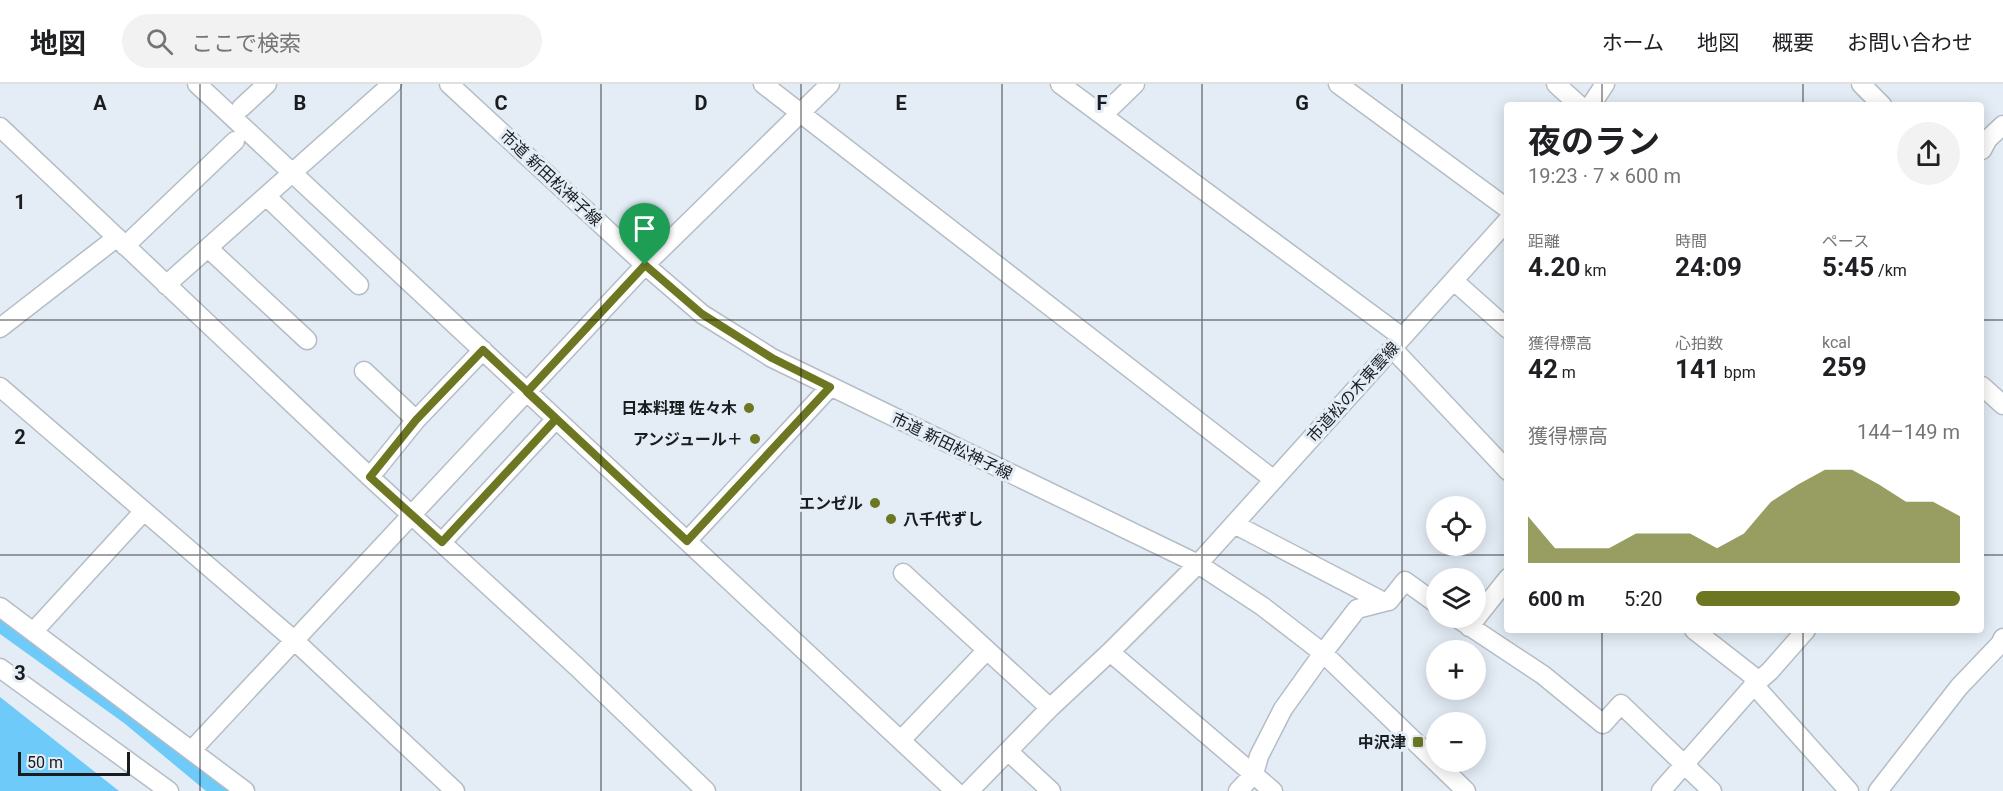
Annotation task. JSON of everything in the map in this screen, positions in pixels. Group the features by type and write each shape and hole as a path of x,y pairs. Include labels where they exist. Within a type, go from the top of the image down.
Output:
{"street":[{"path":"197,84 955,791"},
{"path":"241,108 267,84"},
{"path":"166,285 392,84"},
{"name":"市道 新田松神子線","path":"449,84 645,265 702,314 772,358 1198,564 1262,606 1323,653 1466,791"},
{"path":"764,84 1274,480"},
{"path":"192,750 645,265 830,84"},
{"path":"1060,84 1397,343 1504,461"},
{"path":"1103,115 1135,84"},
{"path":"1338,84 1504,206"},
{"path":"1556,84 1576,102"},
{"path":"1593,102 1605,84"},
{"path":"1867,86 1880,102"},
{"path":"1984,146 1988,139 2003,125"},
{"path":"0,127 370,477 576,666 706,791"},
{"path":"0,328 121,242 235,141"},
{"path":"266,196 359,285"},
{"name":"市道松の木東雲線","path":"969,791 1050,708 1198,564 1504,225"},
{"path":"208,248 307,340"},
{"path":"1454,281 1504,325"},
{"path":"370,477 416,420 483,350"},
{"path":"364,371 416,420"},
{"path":"0,387 295,641 455,791"},
{"path":"687,541 830,387"},
{"path":"1984,388 2003,405"},
{"path":"442,542 556,419"},
{"path":"34,631 144,511"},
{"path":"1234,524 1384,602"},
{"path":"903,573 1050,708"},
{"path":"1238,791 1254,774 1258,756 1283,709 1357,609 1389,601 1405,581 1426,596"},
{"path":"1486,600 1504,582"},
{"path":"0,607 245,791"},
{"path":"1471,628 1543,675 1603,724 1621,704 1712,791"},
{"path":"1698,633 1753,676 1754,685 1849,791"},
{"path":"1661,791 1754,685 1770,671 1803,633"},
{"path":"1878,791 1959,687 2003,638"},
{"path":"901,740 987,650"},
{"path":"1110,652 1273,791"},
{"path":"0,668 169,791"},
{"path":"1009,752 1043,788"}],"water":[{"path":"0,614 235,791 206,791 124,723 0,634"},
{"path":"0,697 119,791 0,791"}],"place":[{"name":"日本料理 佐々木","path":"749,408"},
{"name":"アンジュール＋","path":"755,439"},
{"name":"エンゼル","path":"875,503"},
{"name":"八千代ずし","path":"891,519"},
{"name":"中沢津","path":"1418,742"}],"route":[{"path":"645,265 527,392 556,419 442,542 370,477 416,420 483,350 527,392 556,419 687,541 830,387 772,358 702,314 645,265"}]}
